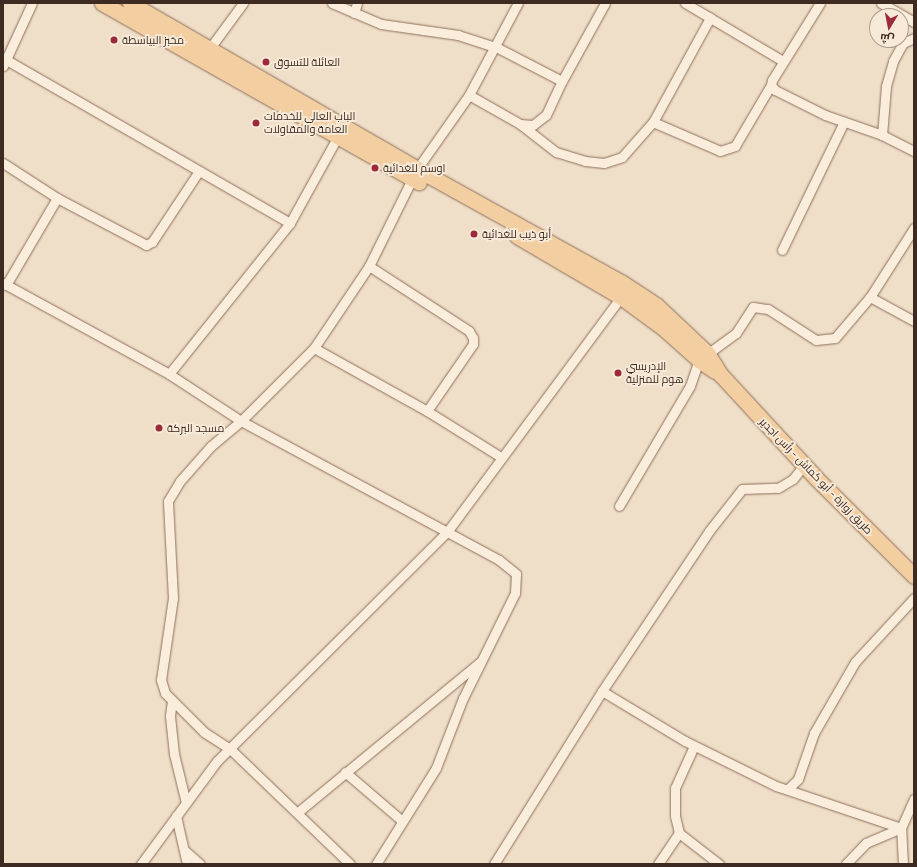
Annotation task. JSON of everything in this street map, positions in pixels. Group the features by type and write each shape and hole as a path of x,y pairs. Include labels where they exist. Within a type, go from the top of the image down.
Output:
{"main road":[{"path":"102,3 338,136 414,173 620,282 667,322"},
{"path":"130,3 210,48 414,173 621,297 667,322"},
{"name":"طريق زوارة - أبو كماش - رأس اجدير","path":"667,322 703,356 804,465 914,576"}],"street":[{"path":"32,3 4,61 290,223"},
{"path":"210,48 243,3"},
{"path":"332,3 381,24 458,35 496,47 562,81"},
{"path":"354,13 357,3"},
{"path":"350,864 298,812 230,749 204,732 165,693 161,680 173,598 168,501 180,481 211,446 241,421 314,348 369,266 414,173 469,95 496,47 518,3"},
{"path":"520,124 540,122 546,115 562,81 605,3"},
{"path":"685,3 783,61"},
{"path":"653,122 720,151 735,146 772,85 772,80 783,61 820,3"},
{"path":"881,3 914,22"},
{"path":"469,95 520,124 556,152 585,161 604,163 622,158 653,122 710,18"},
{"path":"882,135 886,86 893,61 903,43 914,38"},
{"path":"772,85 775,90 844,122 882,135 914,151"},
{"path":"782,250 844,122"},
{"path":"169,374 290,223 338,136"},
{"path":"3,163 57,198 146,245 152,242 199,171"},
{"path":"57,198 5,284 169,374 241,421 510,567 516,574 515,593 463,698 436,768 401,820 376,864"},
{"path":"619,506 690,386 703,356 736,333 753,307 768,309 816,340 835,338 870,297 914,228"},
{"path":"369,266 469,331 473,338 474,344 427,411"},
{"path":"141,864 217,761 447,532 501,457 621,297"},
{"path":"870,297 914,321"},
{"path":"314,348 427,411 501,457"},
{"path":"494,864 602,691 709,531 742,489 778,488 793,479 804,465"},
{"path":"789,788 798,779 814,733 855,662 914,598"},
{"path":"298,812 483,660"},
{"path":"602,691 694,746 776,786 789,788 836,807 902,828"},
{"path":"172,701 170,716 174,754 186,803"},
{"path":"694,746 675,788 675,816 679,833 719,864"},
{"path":"345,772 401,820"},
{"path":"903,864 902,828 914,799"},
{"path":"176,816 187,864"},
{"path":"846,864 866,843 902,828"},
{"path":"658,864 679,833"},
{"path":"184,850 200,864"}],"place":[{"name":"مخبز البياسطة","path":"114,40"},
{"name":"العائلة للتسوق","path":"266,62"},
{"name":"الباب العالي للخدمات العامة والمقاولات","path":"256,123"},
{"name":"اوسم للغدائية","path":"375,168"},
{"name":"أبو ذيب للغدائية","path":"474,234"},
{"name":"الإدريسي هوم للمنزلية","path":"618,373"},
{"name":"مسجد البركة","path":"159,428"}]}
